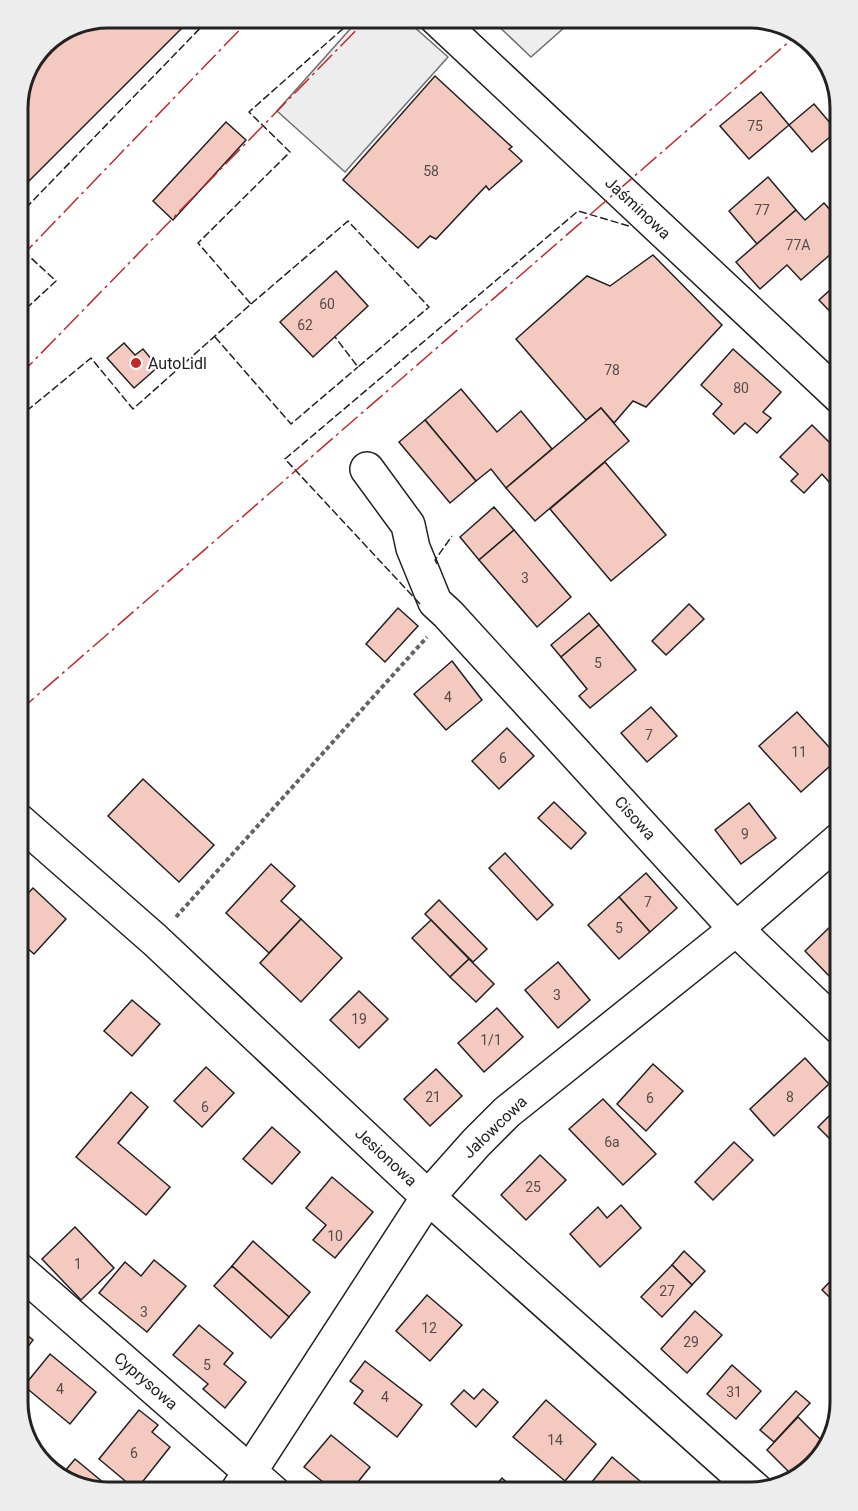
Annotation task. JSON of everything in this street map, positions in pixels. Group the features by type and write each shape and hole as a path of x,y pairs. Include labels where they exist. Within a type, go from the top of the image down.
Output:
{"street":[{"name":"Jaśminowa","path":"448,29 830,388"},
{"path":"367,470 408,525 413,548 442,608"},
{"name":"Cisowa","path":"442,608 736,929 830,1018"},
{"name":"Jesionowa","path":"29,830 155,940 428,1197 747,1482"},
{"name":"Jałowcowa","path":"242,1482 428,1197 476,1143 507,1112 736,929 830,848"},
{"name":"Cyprysowa","path":"29,1279 242,1482"}],"path":[{"path":"155,940 442,608"}],"shaded area":[{"path":"350,29 416,29 448,57 345,172 277,111"},
{"path":"502,29 563,29 531,57"}],"building":[{"path":"98,29 181,29 29,181 31,88 45,60 56,48 69,39"},
{"path":"435,76 512,147 509,149 522,161 489,190 486,186 436,239 430,236 418,248 343,180"},
{"path":"761,92 789,125 749,159 720,126"},
{"path":"814,104 830,123 830,137 812,152 789,125"},
{"path":"226,122 246,140 173,220 153,201"},
{"path":"768,177 796,210 757,244 729,211"},
{"path":"824,203 830,210 830,255 801,280 787,265 760,289 736,262 796,210 805,220"},
{"path":"653,255 722,325 646,407 633,401 614,423 601,408 586,420 516,339 587,276 610,286"},
{"path":"336,271 368,306 313,357 280,322"},
{"path":"830,290 830,312 819,300"},
{"path":"124,343 135,355 143,349 158,367 134,388 107,358"},
{"path":"733,349 781,392 763,412 771,418 757,433 745,423 734,434 713,414 722,404 701,385"},
{"path":"461,389 497,432 521,411 552,449 506,488 491,469 476,481 425,420"},
{"path":"601,408 629,441 535,521 506,488"},
{"path":"425,420 476,481 450,503 399,442"},
{"path":"812,425 830,443 830,481 822,474 804,493 791,481 798,474 780,457"},
{"path":"605,462 666,535 611,581 550,509"},
{"path":"494,507 514,530 479,560 460,537"},
{"path":"514,530 571,597 537,627 479,560"},
{"path":"689,604 704,619 666,655 652,641"},
{"path":"398,608 418,626 385,662 366,644"},
{"path":"589,613 599,625 561,657 551,645"},
{"path":"599,625 636,670 590,708 579,696 587,689 561,657"},
{"path":"452,661 482,700 446,730 414,694"},
{"path":"651,707 677,736 647,762 621,733"},
{"path":"797,712 830,748 830,766 801,792 759,746"},
{"path":"507,728 534,756 499,789 472,761"},
{"path":"143,779 214,845 179,882 108,816"},
{"path":"554,802 586,833 571,849 538,818"},
{"path":"749,803 776,838 741,864 715,830"},
{"path":"505,853 553,905 537,920 489,868"},
{"path":"271,864 295,886 281,901 301,919 269,953 226,913"},
{"path":"646,873 677,908 650,932 619,897"},
{"path":"33,888 66,919 34,954 29,950 29,892"},
{"path":"619,897 650,932 619,959 588,925"},
{"path":"439,900 487,949 473,962 425,914"},
{"path":"301,919 342,958 301,1002 260,963"},
{"path":"431,920 469,959 450,977 412,938"},
{"path":"830,927 830,977 805,951"},
{"path":"469,959 494,984 476,1002 450,977"},
{"path":"558,962 590,1000 558,1028 525,990"},
{"path":"359,991 388,1019 359,1048 330,1020"},
{"path":"132,1000 160,1024 132,1056 104,1031"},
{"path":"497,1008 523,1037 484,1072 458,1043"},
{"path":"805,1058 829,1084 774,1136 750,1109"},
{"path":"653,1064 683,1091 646,1131 617,1104"},
{"path":"206,1067 234,1093 202,1127 174,1101"},
{"path":"436,1069 462,1096 430,1126 404,1099"},
{"path":"131,1092 148,1107 118,1143 170,1187 146,1215 76,1157"},
{"path":"603,1099 656,1154 623,1185 569,1129"},
{"path":"830,1115 830,1139 818,1127"},
{"path":"272,1127 300,1152 272,1184 243,1159"},
{"path":"734,1142 753,1160 713,1200 695,1182"},
{"path":"540,1155 566,1180 526,1220 501,1195"},
{"path":"332,1177 373,1212 335,1258 313,1240 326,1225 306,1208"},
{"path":"621,1205 641,1228 600,1267 570,1234 598,1207 607,1218"},
{"path":"75,1227 114,1268 81,1300 42,1259"},
{"path":"253,1241 310,1292 289,1317 232,1266"},
{"path":"684,1251 705,1271 692,1285 672,1265"},
{"path":"154,1260 186,1286 147,1332 99,1293 125,1262 141,1276"},
{"path":"672,1265 692,1285 662,1317 641,1297"},
{"path":"232,1266 289,1317 271,1338 214,1286"},
{"path":"830,1281 830,1298 822,1290"},
{"path":"427,1295 462,1325 430,1361 396,1331"},
{"path":"695,1311 722,1335 687,1373 661,1349"},
{"path":"199,1325 233,1353 224,1364 246,1382 225,1408 203,1389 208,1384 173,1355"},
{"path":"50,1354 96,1392 70,1424 29,1390 29,1380"},
{"path":"365,1361 422,1405 397,1437 354,1403 363,1391 350,1381"},
{"path":"732,1365 761,1391 736,1419 707,1394"},
{"path":"483,1389 498,1402 476,1427 451,1404 464,1390 474,1399"},
{"path":"796,1391 810,1403 774,1442 760,1430"},
{"path":"546,1400 596,1444 565,1481 513,1437"},
{"path":"139,1410 158,1425 152,1432 170,1447 142,1482 126,1482 99,1459"},
{"path":"798,1417 820,1439 806,1459 789,1472 767,1450"},
{"path":"331,1435 370,1467 358,1482 323,1482 304,1467"},
{"path":"612,1457 640,1481 639,1482 592,1482"},
{"path":"75,1459 103,1482 83,1478 66,1470"}],"fence":[{"path":"29,205 199,29"},
{"path":"29,409 91,358 133,409 251,304 198,243 290,152 249,112 343,29"},
{"path":"420,604 285,459 578,211 629,226"},
{"path":"251,304 348,221 429,307 358,367 335,337"},
{"path":"29,256 56,281 29,306"},
{"path":"215,337 291,424 358,367"},
{"path":"437,564 435,560 452,536"}],"power":[{"path":"29,249 240,29"},
{"path":"29,366 357,29"},
{"path":"29,702 791,40"}],"place":[{"name":"AutoLidl","path":"136,363"}]}
